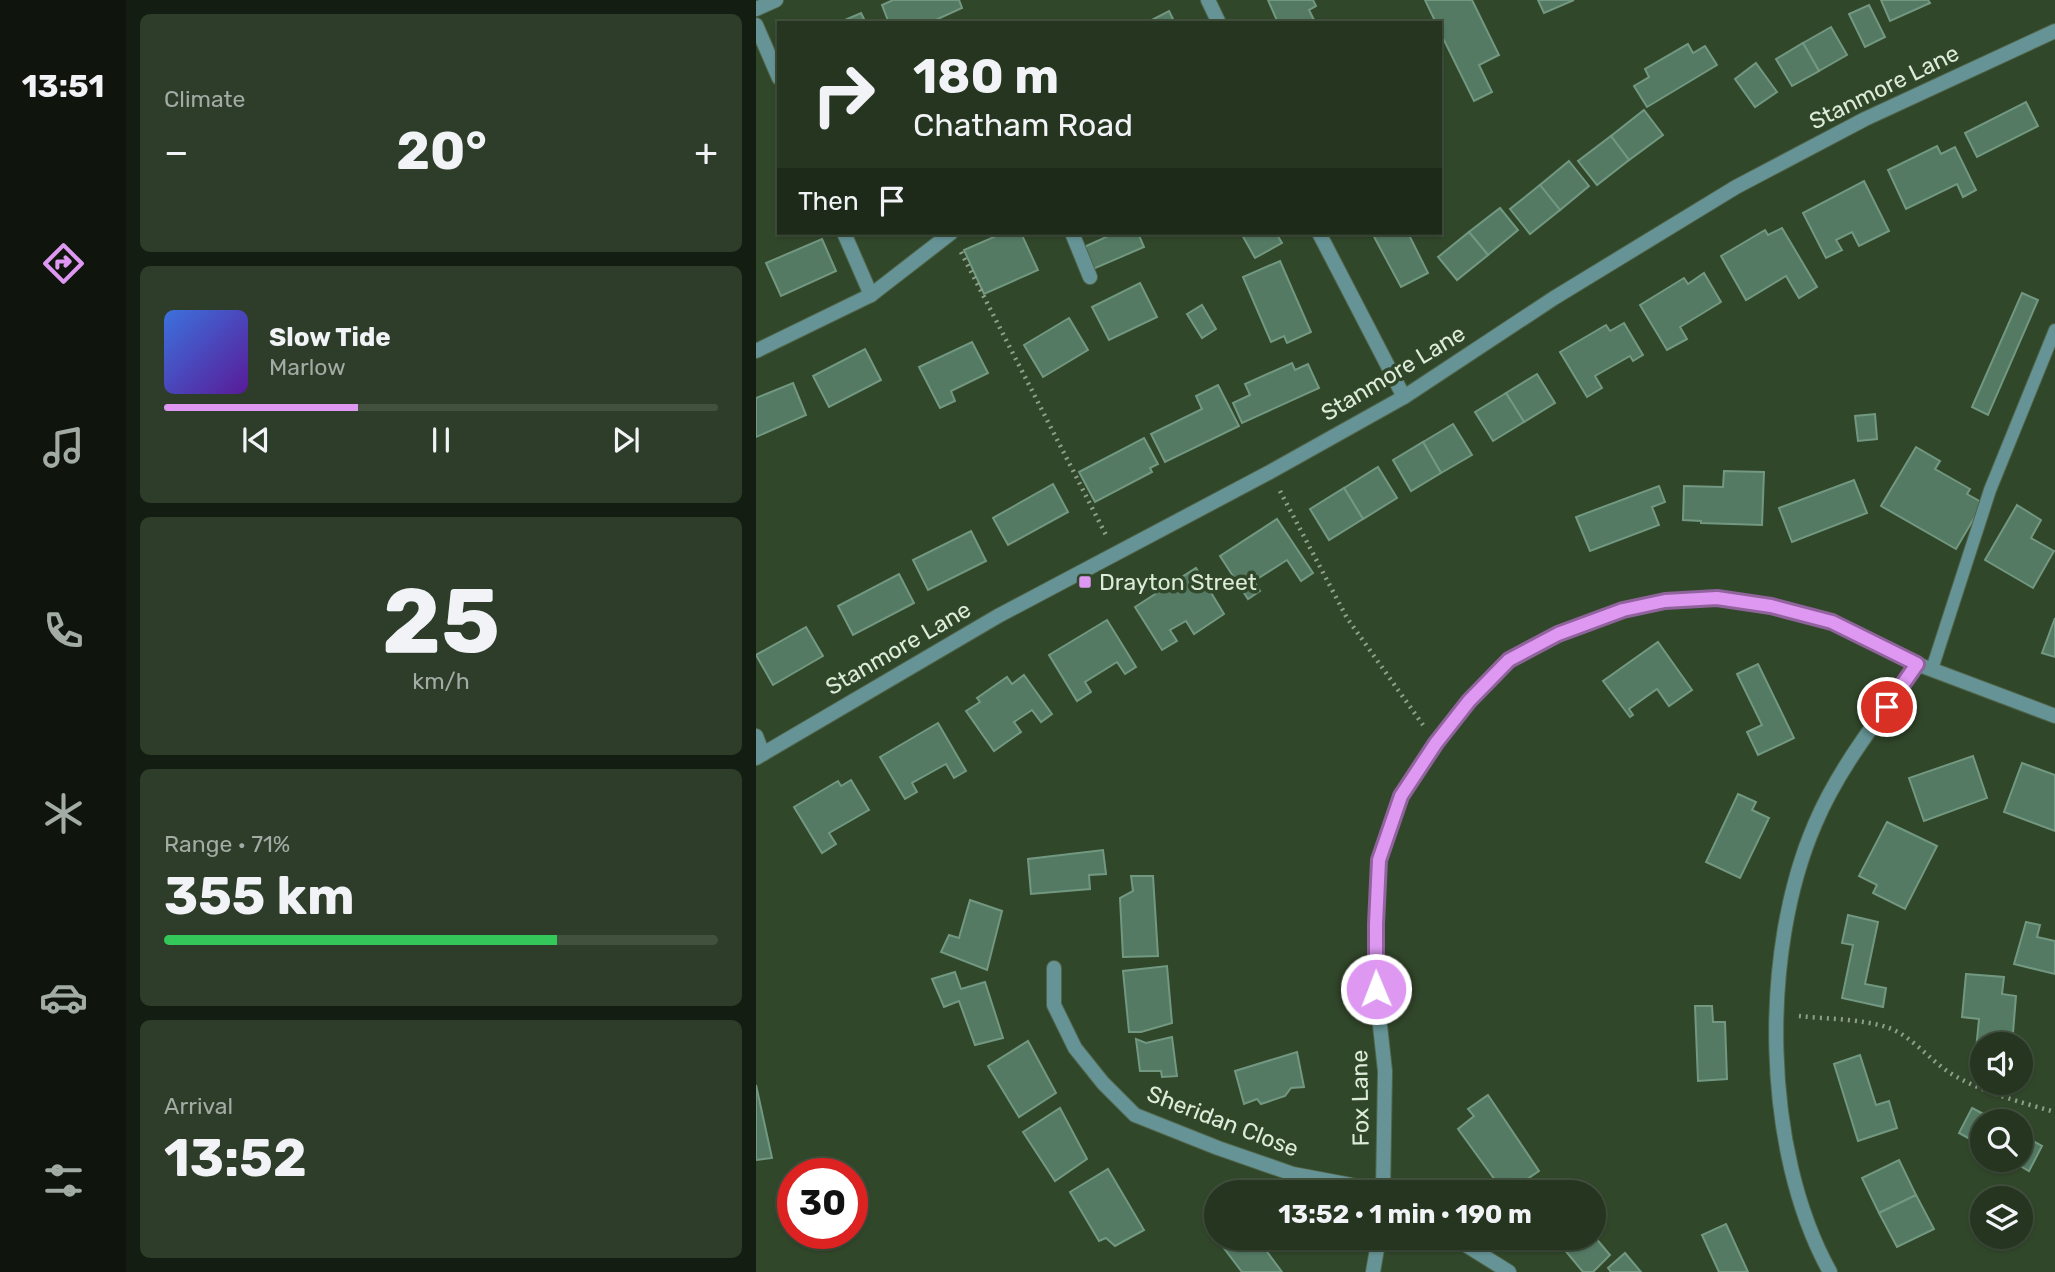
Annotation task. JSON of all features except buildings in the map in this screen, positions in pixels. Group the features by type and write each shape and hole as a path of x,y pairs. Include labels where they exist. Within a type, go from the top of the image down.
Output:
{"street":[{"path":"756,9 776,0"},
{"path":"1208,0 1218,21"},
{"path":"756,25 777,73"},
{"name":"Stanmore Lane","path":"760,756 998,616 1270,472 1404,397 1555,298 1736,187 1865,119 2055,31"},
{"path":"845,235 871,295"},
{"path":"1073,235 1090,277"},
{"path":"1320,235 1404,397"},
{"path":"756,351 871,295 954,239"},
{"name":"Fox Lane","path":"1383,1180 1385,1070 1376,989 1379,860 1401,796 1436,743 1469,701 1509,660 1558,634 1623,610 1665,601 1717,598 1771,606 1832,622 1917,664 2055,716"},
{"path":"1830,1272 1809,1225 1783,1122 1777,1059 1778,978 1793,887 1815,825 1840,772 1917,664"},
{"path":"756,736 760,756"},
{"name":"Sheridan Close","path":"1054,968 1054,1005 1075,1048 1103,1083 1135,1115 1293,1174 1325,1180"},
{"path":"1373,1272 1377,1250"},
{"path":"1474,1250 1509,1272"}],"lane":[{"path":"1932,669 1990,490 2055,330"}],"path":[{"path":"954,239 1115,553"},
{"path":"1270,472 1347,618 1436,743"},
{"path":"1777,1013 1890,1028 1969,1083 2055,1112"}],"place":[{"name":"Drayton Street","path":"1085,582"}],"route":[{"path":"1376,989 1379,860 1401,796 1436,743 1469,701 1509,660 1558,634 1623,610 1665,601 1717,598 1771,606 1832,622 1917,664 1887,707"}]}
